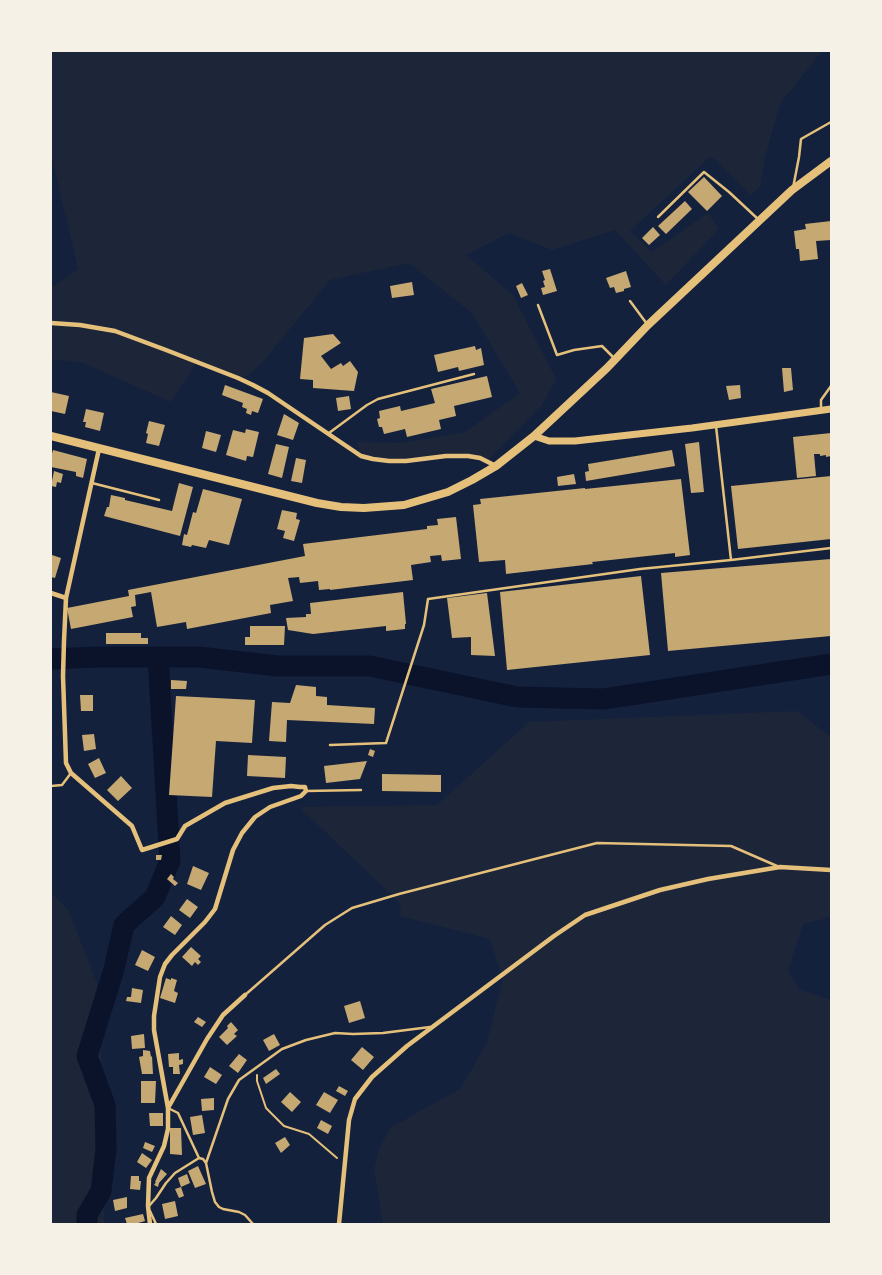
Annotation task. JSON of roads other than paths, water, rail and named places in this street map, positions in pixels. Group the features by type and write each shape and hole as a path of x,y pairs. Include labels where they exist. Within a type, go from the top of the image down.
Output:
{"main road":[{"path":"51,436 317,503 341,507 364,508 404,504 448,492 496,466 534,436 616,360 648,325 792,190 831,162"},
{"path":"534,436 550,441 575,441 716,425 831,409"}],"street":[{"path":"51,323 80,325 115,331 231,375 268,394 361,456 389,462 446,456 468,456 480,458 496,466"},
{"path":"99,449 66,598 63,676 66,763 71,773 132,826 142,850 177,839 185,826 225,803 273,788 300,786 305,787 306,791 301,796 270,807 256,817 242,832 233,850 215,909 206,922 172,955 165,964 160,976 154,1016 154,1030 168,1108 168,1129 164,1146 149,1178 148,1206 150,1224"},
{"path":"51,593 66,598"},
{"path":"339,1224 349,1120 355,1099 372,1077 407,1046 585,915 660,890 708,879 780,867 831,870"},
{"path":"168,1108 206,1039 223,1015 245,995"}],"lane":[{"path":"792,190 801,139 831,122"},
{"path":"658,217 704,172 760,221"},
{"path":"630,301 648,325"},
{"path":"538,305 557,355 574,350 602,346 616,360"},
{"path":"328,434 378,399 474,374"},
{"path":"821,410 821,400 831,386"},
{"path":"716,425 731,560"},
{"path":"92,483 159,500"},
{"path":"330,745 386,743 424,625 428,599 640,569 831,548"},
{"path":"51,786 62,785 71,773"},
{"path":"306,791 361,790"},
{"path":"245,995 325,925 352,908 597,843 732,846 780,867"},
{"path":"253,1224 246,1215 223,1209 215,1202 206,1163 228,1099 238,1080 282,1049 306,1040 335,1033 383,1033 432,1027"},
{"path":"168,1108 178,1113 199,1158 203,1159 206,1163"},
{"path":"156,1224 148,1206 175,1173 199,1158"}],"waterway":[{"path":"87,1224 87,1215 101,1191 106,1149 105,1105 87,1056 114,969 124,925 155,897 170,861 158,657"},
{"path":"51,659 199,657 278,666 370,666 517,697 604,699 831,664"}]}
